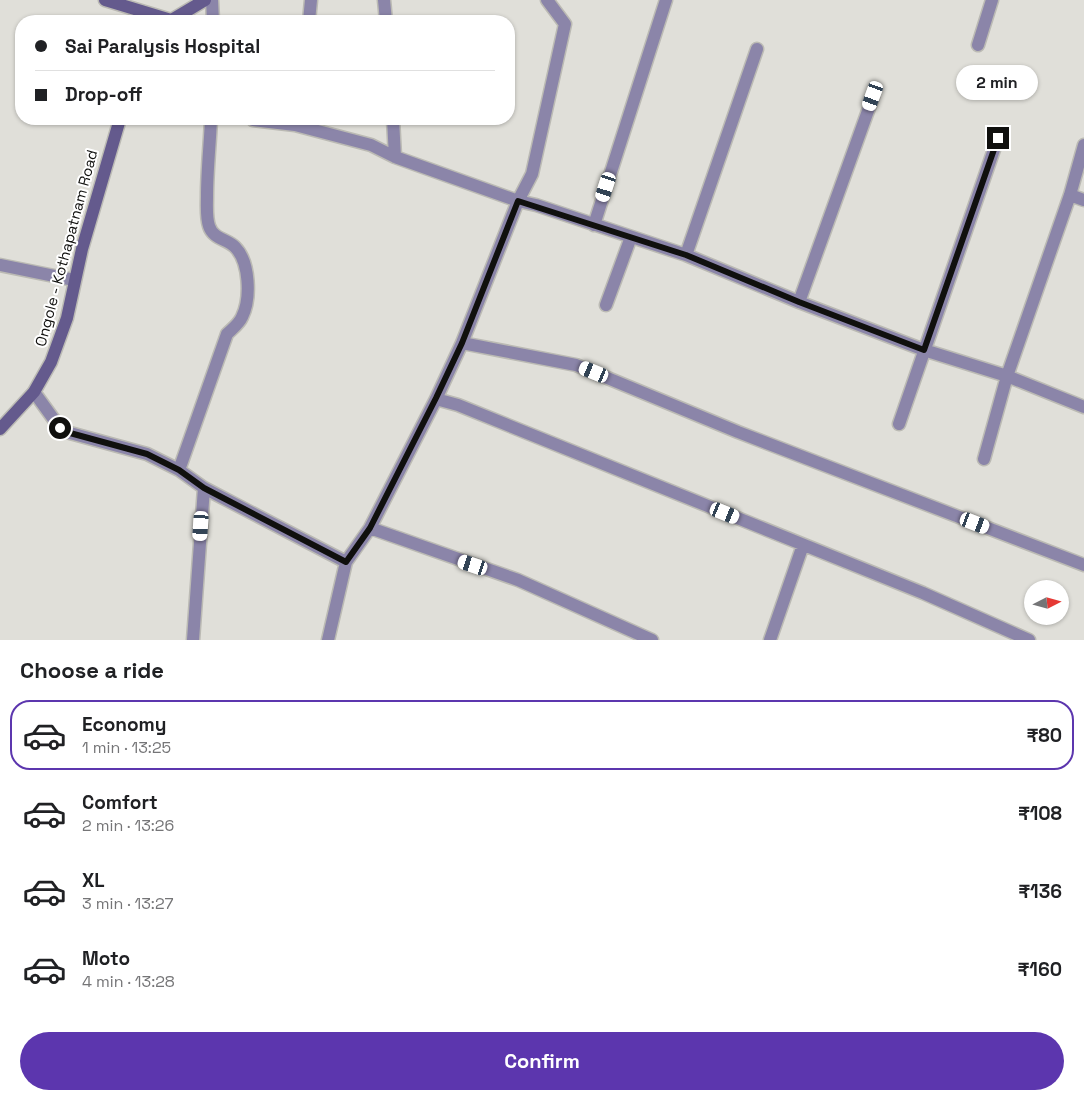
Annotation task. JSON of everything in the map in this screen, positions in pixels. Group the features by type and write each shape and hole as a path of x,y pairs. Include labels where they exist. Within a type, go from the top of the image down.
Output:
{"main road":[{"path":"105,0 152,15"},
{"path":"181,15 205,0"},
{"name":"Ongole - Kothapatnam Road","path":"0,429 34,392 51,362 67,318 74,280 118,125"}],"street":[{"path":"212,0 213,15"},
{"path":"310,15 311,0"},
{"path":"384,0 385,15"},
{"path":"328,640 346,562 370,528 436,398 462,343 518,201 532,174 565,24 547,0"},
{"path":"594,225 666,0"},
{"path":"978,45 992,0"},
{"path":"686,255 757,49"},
{"path":"799,302 873,96"},
{"path":"179,470 227,334 242,319 248,280 247,269 235,246 214,235 209,227 207,177 211,125"},
{"path":"305,125 371,145 395,157 518,201 686,255 799,302 924,350 1007,376 1084,407"},
{"path":"393,125 395,157"},
{"path":"899,424 998,138"},
{"path":"984,459 1007,376 1070,195 1084,145"},
{"path":"1070,195 1084,200"},
{"path":"606,305 631,237"},
{"path":"0,265 74,280"},
{"path":"462,343 576,365 738,432 1084,565"},
{"path":"34,392 60,428 70,433 147,454 179,470 204,488 346,562"},
{"path":"436,398 467,408 803,544 1029,640"},
{"path":"193,640 204,488"},
{"path":"370,528 518,580 652,640"},
{"path":"770,640 803,544"}],"route":[{"path":"60,428 70,433 147,454 179,470 204,488 346,562 370,528 436,398 462,343 518,201 536,205 686,255 799,302 924,350 998,138"}]}
